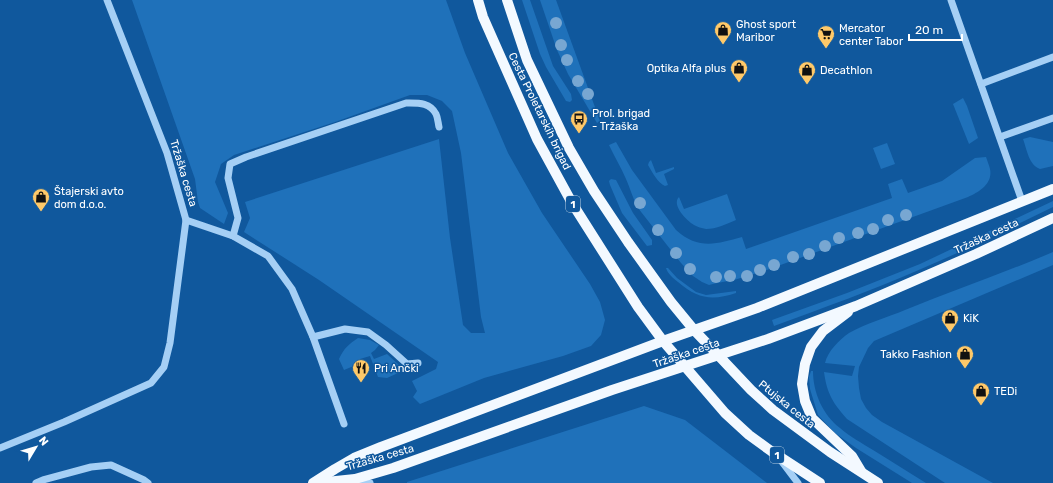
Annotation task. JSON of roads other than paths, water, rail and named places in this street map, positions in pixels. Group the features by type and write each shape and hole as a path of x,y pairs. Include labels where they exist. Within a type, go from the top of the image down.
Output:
{"main road":[{"name":"Cesta Proletarskih brigad","path":"478,0 489,31 537,139 572,203 638,307 663,341 685,366"},
{"name":"Cesta Proletarskih brigad","path":"507,0 527,60 569,148 628,242 671,302 694,330"},
{"name":"Tržaška cesta","path":"313,483 354,458 381,446 663,341 757,308 1053,189"},
{"name":"Tržaška cesta","path":"317,483 355,479 393,468 612,390 768,339 856,306 1052,219"},
{"path":"856,306 823,331 811,347 805,364 802,384 805,401 812,418 852,456 864,474"},
{"name":"Ptujska cesta","path":"694,330 751,390 773,410 830,452 878,483"},
{"name":"1","path":"685,366 725,413 749,435 776,455 820,483"}],"street":[{"name":"Tržaška cesta","path":"0,448 64,422 151,383 164,367 170,343 186,220 167,153 108,0"},
{"name":"Tržaška cesta","path":"951,0 1022,201"},
{"path":"981,84 1053,57"},
{"path":"233,236 238,218 228,178 230,164 246,156 406,103 421,103 428,105 436,114 439,127"},
{"path":"1000,137 1053,118"},
{"path":"186,220 233,236 268,256 292,289 313,337 344,424"},
{"path":"313,337 345,330 368,332 386,345 407,364 418,363"},
{"path":"776,455 798,483"},
{"path":"36,483 91,466 111,465 148,483"},
{"path":"355,479 370,483"}],"place":[{"name":"Ghost sport Maribor","path":"723,45"},
{"name":"Mercator center Tabor","path":"826,49"},
{"name":"Optika Alfa plus","path":"739,83"},
{"name":"Decathlon","path":"807,85"},
{"name":"Prol. brigad - Tržaška","path":"579,134"},
{"name":"Štajerski avto dom d.o.o.","path":"41,212"},
{"name":"KiK","path":"950,333"},
{"name":"Takko Fashion","path":"965,369"},
{"name":"Pri Ančki","path":"361,383"},
{"name":"TEDi","path":"981,406"}]}
